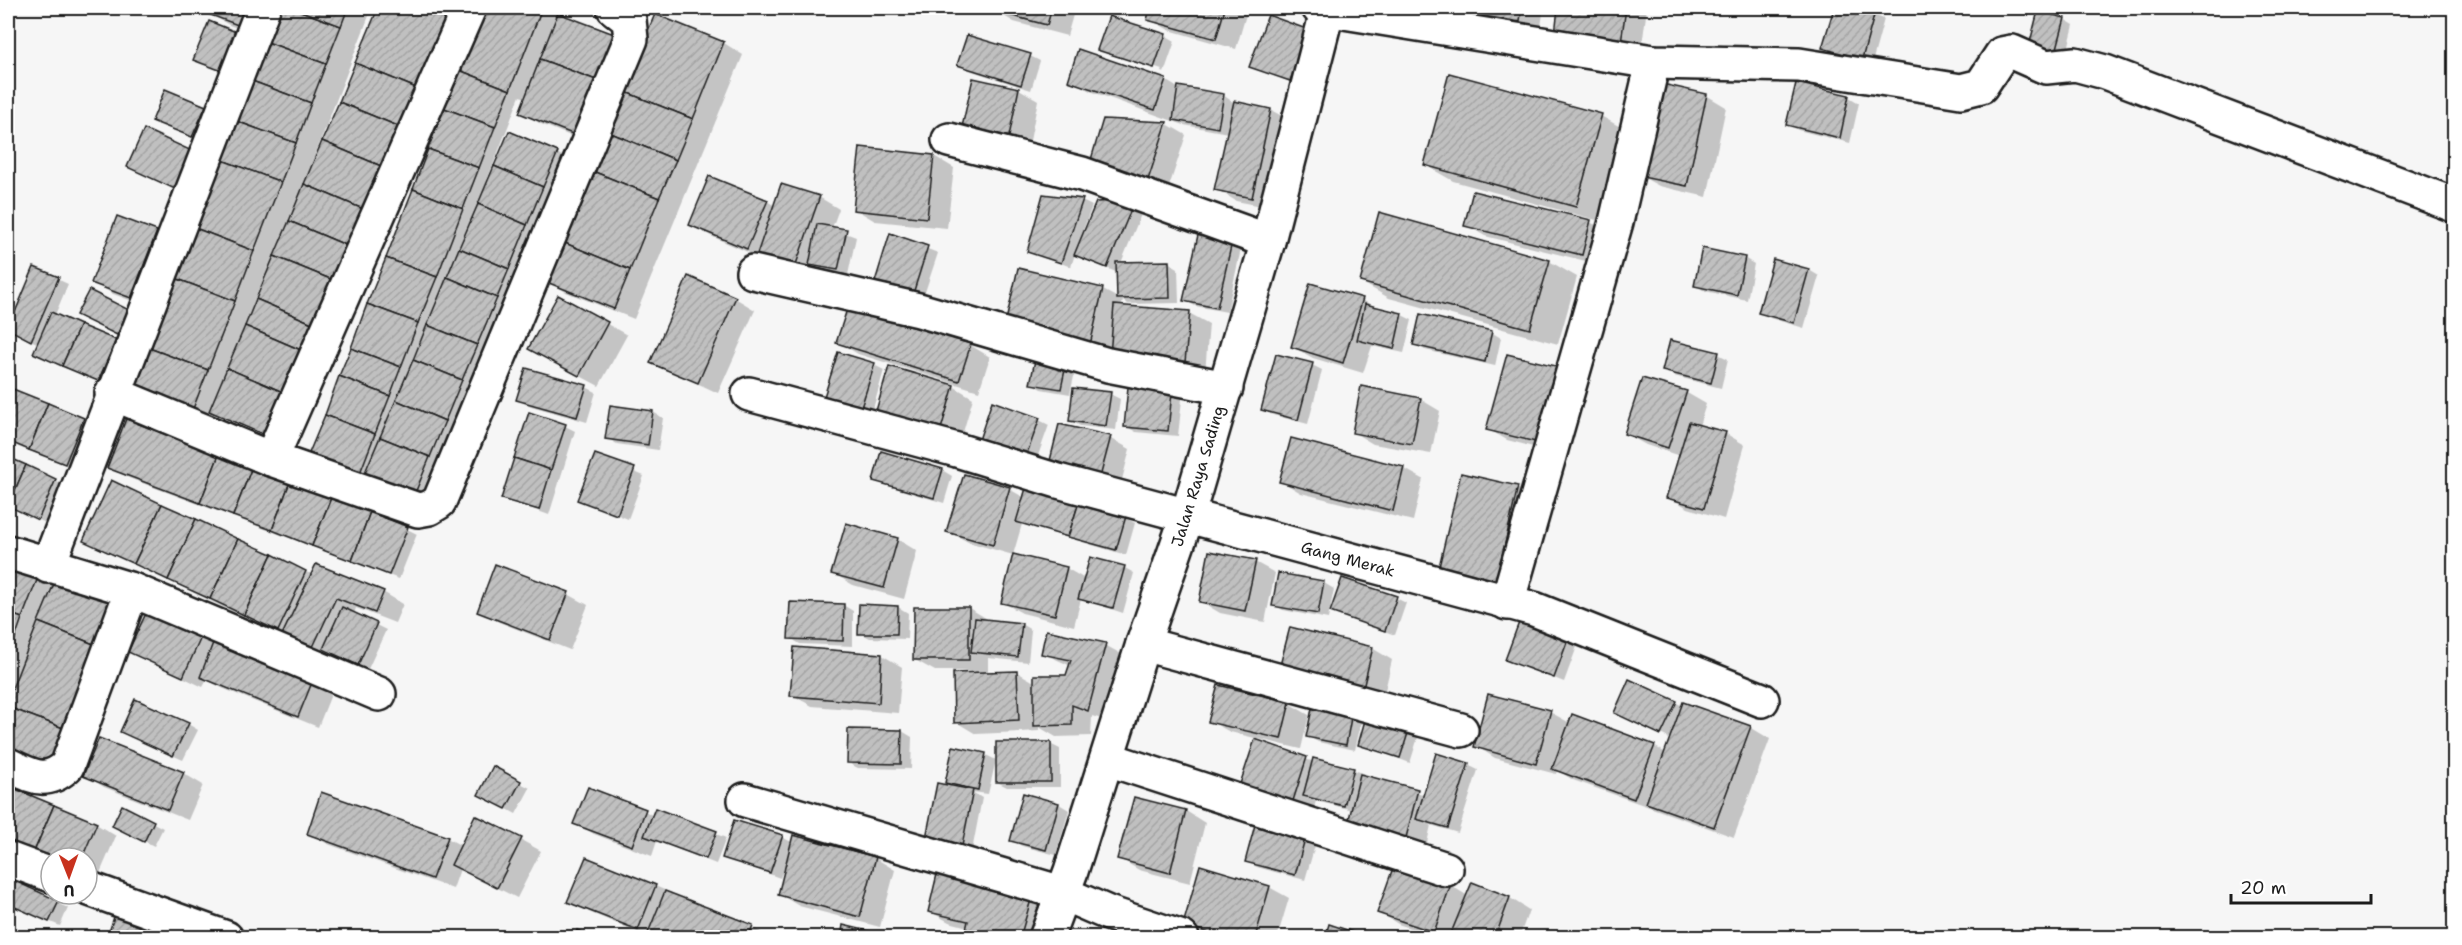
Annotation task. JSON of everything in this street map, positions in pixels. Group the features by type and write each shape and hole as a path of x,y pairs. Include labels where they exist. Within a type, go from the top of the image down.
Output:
{"street":[{"path":"48,566 112,393 263,8"},
{"path":"271,459 469,8"},
{"path":"112,393 271,459 418,510 429,508 439,502 451,479 631,39 629,20 614,8"},
{"path":"1325,8 1653,62 1799,65 1961,91 1981,86 2005,52 2046,67 2075,64 2105,72 2454,205"},
{"name":"Jalan Raya Sading","path":"1046,938 1108,759 1143,644 1188,514 1226,388 1268,241 1325,8"},
{"path":"1507,603 1616,222 1653,62"},
{"path":"950,140 1082,174 1268,241"},
{"path":"753,272 919,310 1108,365 1226,388"},
{"name":"Gang Merak","path":"749,394 957,450 1058,481 1188,514 1534,609 1762,700"},
{"path":"8,552 132,590 379,694"},
{"path":"8,765 36,777 55,776 66,766 132,590"},
{"path":"1143,644 1461,729"},
{"path":"1108,759 1446,869"},
{"path":"745,800 1062,893 1108,913 1182,938"},
{"path":"8,859 39,871"},
{"path":"99,892 226,938"}],"building":[{"path":"209,8 250,8 246,28 208,14"},
{"path":"280,8 293,8 341,26 326,64 267,42"},
{"path":"293,8 348,8 341,26"},
{"path":"378,8 442,8 454,13 421,90 355,63"},
{"path":"483,8 542,8 510,90 459,70"},
{"path":"993,8 1052,8 1047,25 993,11"},
{"path":"1150,8 1225,8 1216,39 1147,20"},
{"path":"1448,8 1522,8 1519,27 1446,15"},
{"path":"1558,8 1626,8 1621,42 1555,34"},
{"path":"1834,8 1860,8 1875,12 1862,59 1822,48"},
{"path":"2038,11 2065,18 2055,56 2028,50"},
{"path":"558,13 614,34 596,80 540,59"},
{"path":"655,14 724,42 693,119 623,91"},
{"path":"1268,15 1309,30 1290,81 1249,67"},
{"path":"1109,16 1166,34 1154,68 1097,50"},
{"path":"209,21 246,36 230,74 193,60"},
{"path":"967,35 1031,54 1021,85 957,65"},
{"path":"267,42 326,64 311,103 252,81"},
{"path":"1078,49 1166,79 1155,110 1068,81"},
{"path":"540,59 596,80 575,135 519,113"},
{"path":"355,63 421,90 405,129 339,102"},
{"path":"459,70 510,90 495,127 444,108"},
{"path":"1449,73 1602,114 1576,207 1424,165"},
{"path":"973,78 1019,88 1007,146 960,136"},
{"path":"252,81 311,103 296,143 236,121"},
{"path":"1658,83 1707,94 1687,186 1637,176"},
{"path":"1796,83 1849,95 1840,138 1786,125"},
{"path":"1178,86 1224,94 1218,128 1173,120"},
{"path":"165,89 206,106 192,137 152,121"},
{"path":"623,91 693,119 676,160 606,131"},
{"path":"1234,101 1271,109 1252,198 1214,190"},
{"path":"339,102 405,129 388,169 322,141"},
{"path":"444,108 495,127 479,168 428,149"},
{"path":"1103,119 1167,122 1147,183 1090,163"},
{"path":"236,121 296,143 281,182 222,160"},
{"path":"144,129 192,151 175,189 127,167"},
{"path":"509,131 558,152 543,187 494,166"},
{"path":"606,131 676,160 659,198 590,170"},
{"path":"322,141 388,169 370,212 304,184"},
{"path":"860,147 934,155 927,218 853,210"},
{"path":"428,149 479,168 463,209 413,189"},
{"path":"222,160 281,182 254,251 195,228"},
{"path":"494,166 543,187 527,225 478,204"},
{"path":"590,170 659,198 630,270 560,241"},
{"path":"709,176 768,200 747,249 689,225"},
{"path":"304,184 370,212 355,249 289,221"},
{"path":"781,184 820,196 794,270 756,257"},
{"path":"413,189 463,209 437,277 386,258"},
{"path":"1473,191 1591,220 1582,255 1464,226"},
{"path":"1043,194 1083,199 1061,263 1027,252"},
{"path":"1135,200 1107,268 1074,255 1096,202"},
{"path":"478,204 527,225 509,269 459,248"},
{"path":"1379,212 1550,260 1530,329 1360,282"},
{"path":"117,216 157,231 131,298 91,283"},
{"path":"289,221 355,249 340,283 274,256"},
{"path":"817,224 847,229 838,270 809,265"},
{"path":"195,228 254,251 235,301 175,278"},
{"path":"890,233 928,246 912,297 874,285"},
{"path":"1198,235 1232,242 1217,308 1183,301"},
{"path":"560,241 630,270 614,309 544,281"},
{"path":"459,248 509,269 497,298 447,277"},
{"path":"1702,248 1745,257 1737,295 1694,286"},
{"path":"274,256 340,283 321,327 256,299"},
{"path":"386,258 437,277 418,323 367,304"},
{"path":"1773,259 1809,269 1794,323 1758,313"},
{"path":"1169,261 1170,298 1117,299 1116,262"},
{"path":"34,267 59,277 31,341 8,329"},
{"path":"1018,268 1103,288 1090,345 1005,325"},
{"path":"688,276 736,297 698,383 650,363"},
{"path":"447,277 497,298 477,345 427,325"},
{"path":"175,278 235,301 208,370 149,348"},
{"path":"1310,283 1363,298 1343,363 1291,347"},
{"path":"89,290 129,310 117,335 76,315"},
{"path":"558,295 608,322 579,376 528,349"},
{"path":"256,299 321,327 310,354 245,326"},
{"path":"367,304 418,323 401,367 351,348"},
{"path":"1365,304 1402,313 1394,349 1357,340"},
{"path":"1114,305 1190,311 1185,362 1110,356"},
{"path":"848,306 971,344 959,381 836,343"},
{"path":"51,312 80,325 62,366 33,353"},
{"path":"1420,314 1492,331 1485,362 1413,345"},
{"path":"80,325 116,340 98,381 62,366"},
{"path":"427,325 477,345 462,380 413,360"},
{"path":"245,326 310,354 292,396 227,368"},
{"path":"1670,340 1719,352 1711,383 1662,371"},
{"path":"149,348 208,370 191,414 132,392"},
{"path":"351,348 401,367 390,396 339,376"},
{"path":"838,352 875,363 860,411 823,400"},
{"path":"1276,354 1313,363 1298,420 1261,410"},
{"path":"1507,354 1560,367 1540,443 1486,430"},
{"path":"413,360 462,380 445,421 396,400"},
{"path":"1035,360 1066,365 1061,389 1030,384"},
{"path":"889,366 954,385 939,436 874,418"},
{"path":"227,368 292,396 274,439 209,411"},
{"path":"526,368 587,385 577,417 516,400"},
{"path":"339,376 390,396 375,434 325,415"},
{"path":"1129,377 1173,383 1168,431 1124,427"},
{"path":"1642,378 1687,391 1668,448 1624,434"},
{"path":"1361,386 1421,398 1412,444 1352,433"},
{"path":"8,387 48,403 29,450 8,441"},
{"path":"1073,388 1111,392 1106,426 1069,421"},
{"path":"396,400 445,421 430,457 380,437"},
{"path":"992,401 1040,418 1025,459 978,443"},
{"path":"48,403 84,418 65,464 29,450"},
{"path":"610,405 653,411 648,445 605,439"},
{"path":"529,412 566,424 551,470 514,458"},
{"path":"325,415 375,434 360,473 309,453"},
{"path":"126,419 219,455 200,503 107,468"},
{"path":"1689,422 1726,432 1704,508 1666,498"},
{"path":"1059,424 1111,436 1098,485 1047,473"},
{"path":"380,437 430,457 413,498 363,477"},
{"path":"1291,438 1404,467 1393,511 1279,482"},
{"path":"881,451 943,469 934,498 873,481"},
{"path":"595,454 635,468 617,515 577,500"},
{"path":"219,455 252,467 233,516 200,503"},
{"path":"8,457 26,465 8,506"},
{"path":"514,458 551,470 539,510 501,499"},
{"path":"26,465 56,479 38,520 8,506"},
{"path":"252,467 290,482 272,530 233,516"},
{"path":"1461,473 1518,486 1496,583 1438,571"},
{"path":"964,474 1010,487 993,545 946,532"},
{"path":"111,480 162,504 134,564 83,541"},
{"path":"290,482 331,498 312,546 272,530"},
{"path":"1026,488 1079,502 1068,537 1016,522"},
{"path":"331,498 370,512 352,561 312,546"},
{"path":"1079,502 1126,516 1116,550 1068,537"},
{"path":"162,504 196,519 168,580 134,564"},
{"path":"370,512 408,527 389,575 352,561"},
{"path":"196,519 238,539 210,599 168,580"},
{"path":"846,523 898,538 884,588 831,574"},
{"path":"238,539 272,554 244,615 210,599"},
{"path":"1209,551 1256,560 1245,611 1199,602"},
{"path":"272,554 306,571 278,631 244,615"},
{"path":"1013,554 1067,567 1055,615 1001,603"},
{"path":"1090,557 1125,566 1113,608 1078,599"},
{"path":"8,564 39,575 22,618 8,613"},
{"path":"316,564 384,591 375,613 336,598 312,649 282,635"},
{"path":"495,564 569,592 550,640 477,612"},
{"path":"1278,573 1324,581 1318,614 1272,606"},
{"path":"1342,578 1397,596 1385,631 1330,612"},
{"path":"56,579 114,601 96,645 38,622"},
{"path":"790,602 844,604 843,641 788,639"},
{"path":"859,604 898,606 897,634 858,634"},
{"path":"342,607 377,623 358,665 323,649"},
{"path":"914,607 969,607 969,660 913,660"},
{"path":"148,609 203,633 183,677 128,652"},
{"path":"8,613 22,618 8,659"},
{"path":"1521,617 1570,634 1554,678 1505,660"},
{"path":"975,618 1022,623 1018,657 971,652"},
{"path":"38,622 96,645 63,728 8,707 8,699"},
{"path":"1290,627 1373,647 1361,697 1277,677"},
{"path":"1046,630 1106,643 1088,711 1072,705 1072,725 1034,726 1034,675 1066,675 1071,660 1041,654"},
{"path":"216,635 315,675 298,717 200,677"},
{"path":"794,647 882,654 879,703 790,696"},
{"path":"1017,671 1019,720 954,723 953,673"},
{"path":"1629,679 1677,701 1661,735 1614,713"},
{"path":"1218,685 1290,702 1281,739 1208,722"},
{"path":"1488,694 1551,710 1536,764 1474,747"},
{"path":"135,699 189,723 173,756 120,732"},
{"path":"1314,699 1353,707 1346,745 1306,737"},
{"path":"1683,702 1751,726 1714,827 1646,803"},
{"path":"8,707 63,728 48,767 8,751"},
{"path":"1367,713 1410,727 1400,758 1358,745"},
{"path":"1572,714 1655,745 1634,799 1552,769"},
{"path":"848,729 902,730 901,764 847,763"},
{"path":"99,738 184,772 168,810 83,776"},
{"path":"1255,739 1307,757 1291,807 1238,790"},
{"path":"996,742 1051,742 1051,782 996,782"},
{"path":"953,746 986,753 978,790 945,783"},
{"path":"1436,753 1469,763 1448,828 1416,819"},
{"path":"1313,758 1354,768 1344,806 1303,796"},
{"path":"493,766 521,781 506,809 478,795"},
{"path":"1360,774 1418,789 1405,842 1347,827"},
{"path":"937,783 973,790 962,846 926,838"},
{"path":"8,786 54,805 31,859 8,850"},
{"path":"588,787 646,809 632,846 573,824"},
{"path":"321,792 448,837 432,879 307,834"},
{"path":"1023,793 1059,803 1046,850 1010,841"},
{"path":"1134,797 1186,810 1170,873 1117,859"},
{"path":"54,805 97,823 87,846 39,846 39,859 31,859"},
{"path":"122,805 154,821 144,842 112,826"},
{"path":"655,808 717,831 706,859 644,836"},
{"path":"475,815 522,838 497,888 451,865"},
{"path":"734,820 783,835 770,873 722,858"},
{"path":"1256,821 1306,835 1295,875 1245,862"},
{"path":"793,835 876,857 860,917 778,895"},
{"path":"586,857 656,885 638,930 567,902"},
{"path":"1200,865 1270,886 1255,938 1226,938 1183,925"},
{"path":"1394,865 1451,884 1434,932 1377,913"},
{"path":"938,870 1032,896 1020,938 964,938 968,921 928,912"},
{"path":"8,878 39,892 39,906 57,906 49,922 8,904"},
{"path":"1472,882 1510,897 1495,938 1449,938"},
{"path":"665,891 753,925 748,938 661,938 648,933"},
{"path":"115,914 158,927 154,938 107,938"},
{"path":"1329,924 1371,938 1325,938"},
{"path":"843,925 898,938 841,938"},
{"path":"577,930 595,938 574,938"}]}
